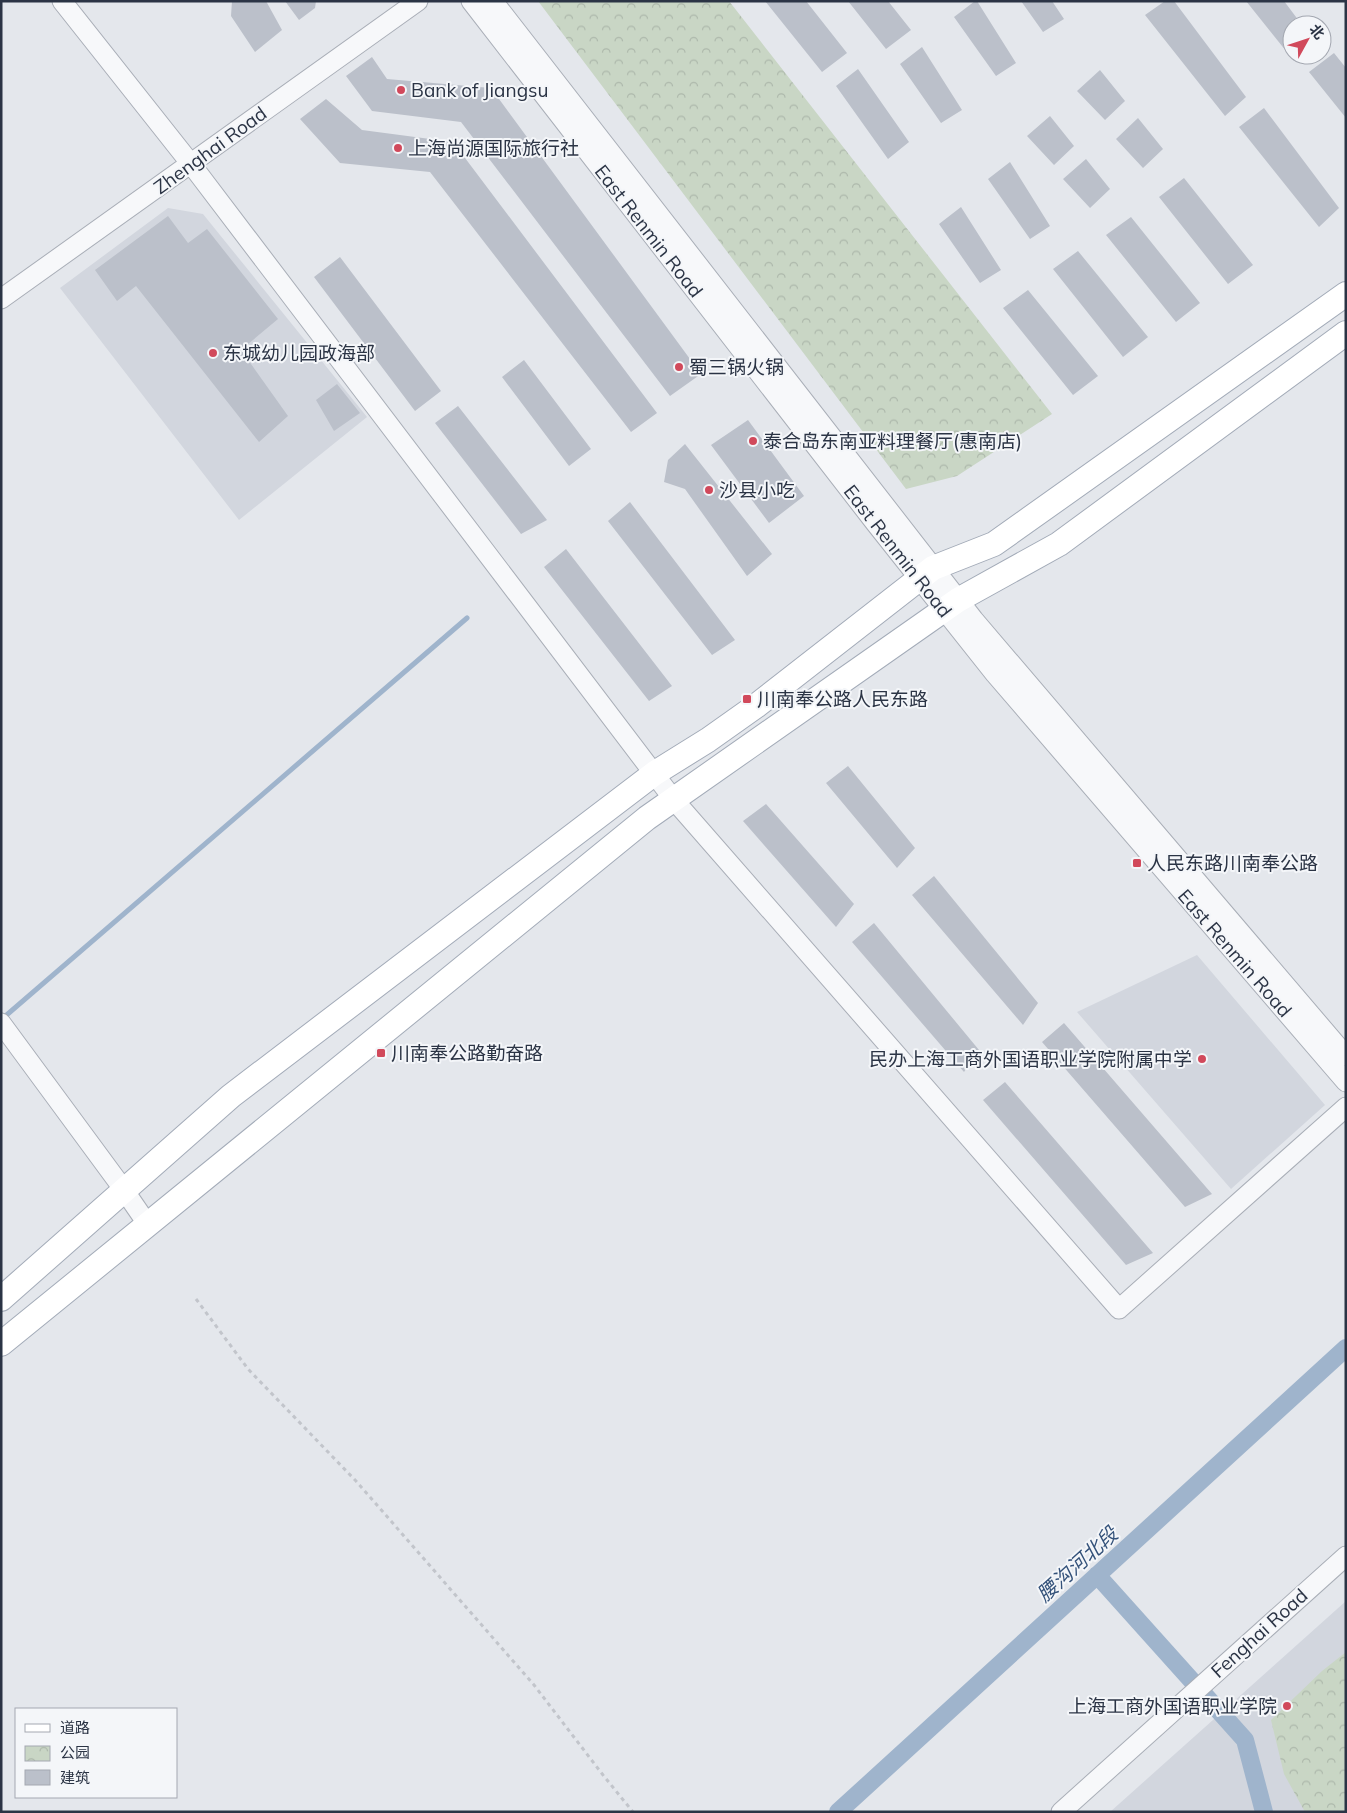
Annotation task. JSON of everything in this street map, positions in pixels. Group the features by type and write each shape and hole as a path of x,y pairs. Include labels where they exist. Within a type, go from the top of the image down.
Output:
{"main road":[{"path":"1,1298 231,1096 655,774 756,706 926,574 994,544 1346,294"},
{"path":"1,1344 639,824 951,605 1059,544 1346,333"}],"street":[{"path":"62,1 191,164 674,800 1119,1309 1346,1107"},
{"name":"Zhenghai Road","path":"1,299 418,1"},
{"name":"East Renmin Road","path":"471,1 951,605 1008,688 1346,1082"},
{"name":"East Renmin Road","path":"494,1 926,574"},
{"name":"East Renmin Road","path":"951,605 1010,664 1346,1056"},
{"path":"1,1023 32,1063 148,1225"},
{"name":"Fenghai Road","path":"1062,1812 1346,1556"}],"path":[{"path":"196,1299 248,1369 356,1481 534,1685 632,1812"}],"shaded area":[{"name":"东城幼儿园政海部","path":"168,208 203,214 367,417 239,520 60,288"},
{"name":"民办上海工商外国语职业学院附属中学","path":"1197,955 1325,1105 1231,1189 1077,1012"},
{"name":"上海工商外国语职业学院","path":"1346,1601 1346,1812 1110,1812"}],"green space":[{"path":"538,1 729,1 1052,414 957,476 906,489"},
{"path":"1346,1652 1346,1812 1305,1812 1284,1774 1271,1720 1322,1671"}],"building":[{"path":"232,1 266,1 282,30 255,52 231,16"},
{"path":"285,1 316,1 315,8 299,20"},
{"path":"765,1 806,1 847,53 822,72"},
{"path":"848,1 888,1 911,30 886,49"},
{"path":"977,1 1016,63 996,76 954,17"},
{"path":"1021,1 1052,1 1064,19 1043,32"},
{"path":"1165,1 1174,1 1246,97 1225,116 1145,15"},
{"path":"1246,1 1284,1 1294,15 1282,15 1282,46"},
{"path":"922,47 962,110 941,123 900,64"},
{"path":"1334,53 1346,68 1346,118 1309,72 1318,65 1332,65 1332,55"},
{"path":"372,57 387,79 491,88 701,374 670,396 461,122 372,111 346,76"},
{"path":"858,69 909,142 888,159 836,86"},
{"path":"1100,70 1125,101 1105,120 1077,91"},
{"path":"326,99 362,130 453,142 657,413 631,432 430,172 340,163 300,119"},
{"path":"1264,108 1339,208 1319,227 1239,127"},
{"path":"1050,116 1074,146 1054,165 1027,136"},
{"path":"1138,118 1163,149 1143,168 1116,139"},
{"path":"1086,159 1110,189 1090,208 1063,179"},
{"path":"1010,162 1050,226 1030,239 988,179"},
{"path":"1184,178 1253,265 1228,284 1159,197"},
{"path":"961,207 1001,270 980,283 939,224"},
{"path":"168,216 188,243 207,229 278,319 241,350 288,416 259,442 136,286 117,301 95,270"},
{"path":"1131,217 1200,303 1176,322 1106,235"},
{"path":"1078,251 1148,337 1123,357 1053,269"},
{"path":"340,257 441,391 415,411 314,277"},
{"path":"1028,290 1098,376 1073,395 1003,308"},
{"path":"524,360 591,449 569,466 502,377"},
{"path":"337,384 360,413 334,431 316,400"},
{"path":"458,406 547,520 521,534 435,423"},
{"path":"748,420 804,496 769,523 711,445"},
{"path":"685,444 772,554 747,576 685,489 664,482 668,460"},
{"path":"630,502 735,640 712,655 608,521"},
{"path":"566,549 672,686 649,701 544,567"},
{"path":"848,766 915,848 897,868 826,783"},
{"path":"766,804 854,904 836,927 743,821"},
{"path":"934,876 1038,1003 1023,1025 912,895"},
{"path":"874,923 979,1050 964,1072 852,942"},
{"path":"1064,1023 1212,1194 1185,1207 1042,1042"},
{"path":"1005,1082 1153,1253 1126,1265 983,1100"}],"waterway":[{"path":"2,1019 467,618"},
{"name":"腰沟河北段","path":"838,1812 1346,1348"},
{"path":"1097,1575 1245,1740 1264,1812"}],"place":[{"name":"Bank of Jiangsu","path":"401,90"},
{"name":"上海尚源国际旅行社","path":"398,148"},
{"name":"东城幼儿园政海部","path":"213,353"},
{"name":"蜀三锅火锅","path":"679,367"},
{"name":"泰合岛东南亚料理餐厅(惠南店)","path":"753,441"},
{"name":"沙县小吃","path":"709,490"},
{"name":"川南奉公路人民东路","path":"747,699"},
{"name":"人民东路川南奉公路","path":"1137,863"},
{"name":"川南奉公路勤奋路","path":"381,1053"},
{"name":"民办上海工商外国语职业学院附属中学","path":"1202,1059"},
{"name":"上海工商外国语职业学院","path":"1287,1706"}]}
